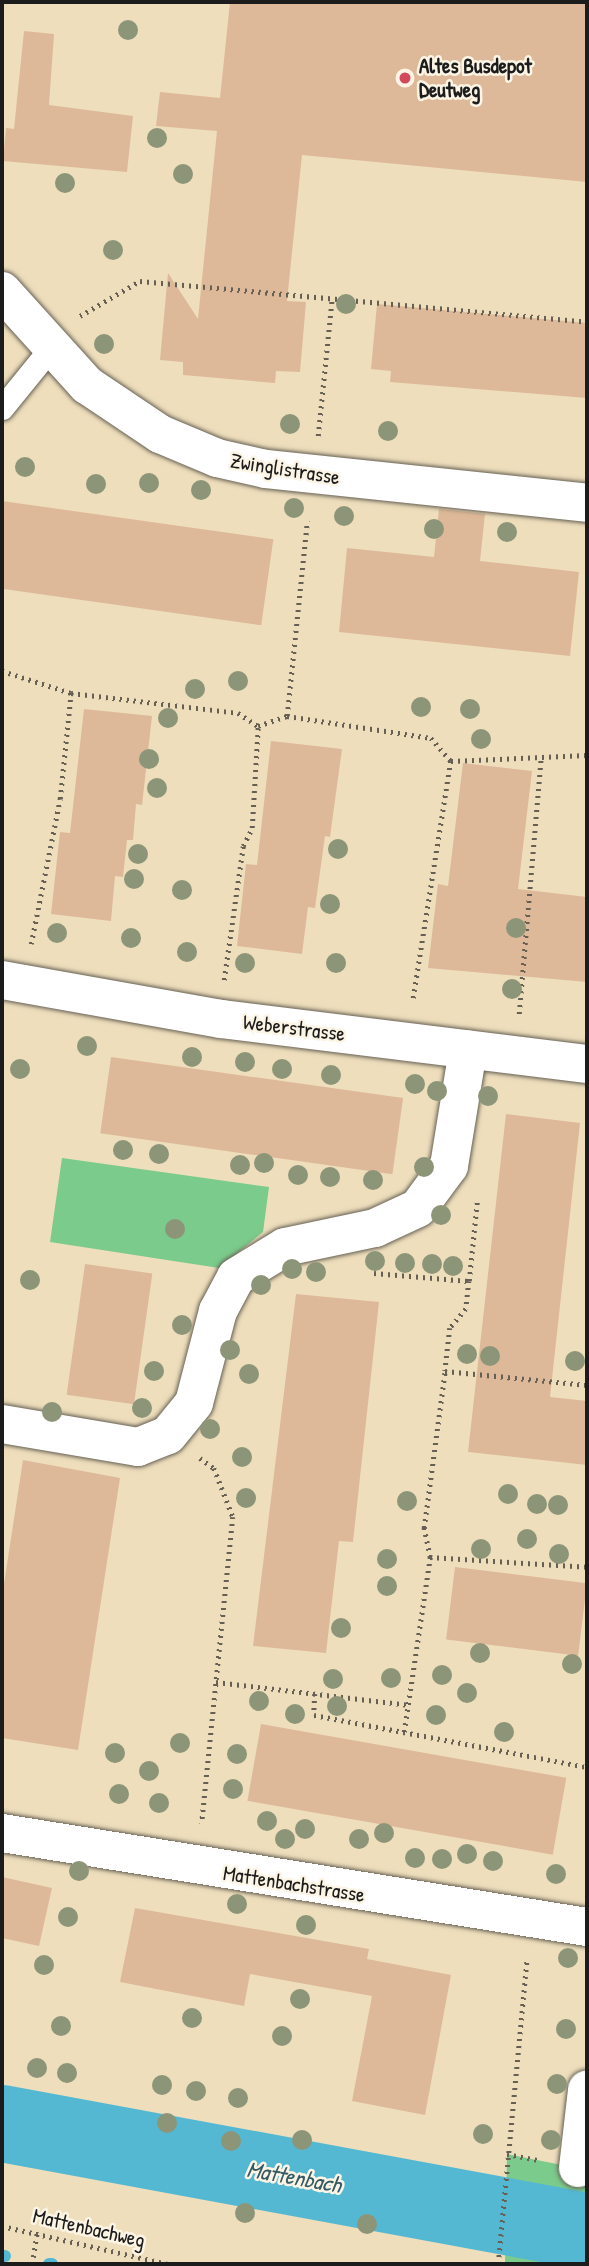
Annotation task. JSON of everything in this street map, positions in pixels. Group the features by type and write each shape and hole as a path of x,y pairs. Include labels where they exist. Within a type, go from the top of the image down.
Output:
{"street":[{"name":"Zwinglistrasse","path":"27,323 87,385 160,434 218,458 314,475 587,503"},
{"name":"Weberstrasse","path":"16,967 221,1019 587,1064"},
{"path":"2,1424 138,1447 168,1436 194,1403 218,1311 236,1277 285,1247 342,1235 418,1208 449,1166 468,1050"},
{"name":"Mattenbachstrasse","path":"2,1833 198,1869 531,1921 587,1927"},
{"path":"578,2168 587,2090"}],"lane":[{"path":"2,408 27,323"}],"path":[{"path":"27,323 140,281 587,322"},
{"path":"314,475 332,299"},
{"path":"287,716 307,521"},
{"path":"2,671 71,693 238,713 258,726"},
{"path":"16,967 60,799 71,693"},
{"path":"258,726 287,716 431,738 451,761"},
{"path":"223,982 243,846 252,828 258,726"},
{"path":"451,761 587,755"},
{"path":"519,1019 541,757"},
{"path":"412,1006 451,761"},
{"path":"404,1732 430,1557 424,1528 450,1328 466,1309 479,1171 449,1166"},
{"path":"342,1235 368,1272 469,1281"},
{"path":"445,1371 587,1385"},
{"path":"168,1436 214,1468 233,1517 198,1869"},
{"path":"430,1557 587,1567"},
{"path":"216,1682 410,1705"},
{"path":"315,1694 314,1715 587,1767"},
{"path":"498,2264 531,1921"},
{"name":"Mattenbachweg","path":"2,2226 37,2231 168,2264"},
{"path":"32,2264 37,2231"}],"green space":[{"path":"62,1158 269,1187 263,1232 219,1268 50,1242"},
{"path":"507,2154 587,2170 587,2264 505,2264"}],"building":[{"name":"Altes Busdepot Deutweg","path":"230,2 587,2 587,182 302,155 287,301 306,302 300,372 276,371 275,383 183,375 183,362 160,360 168,273 198,319 217,131 156,126 160,92 220,98"},
{"path":"24,31 54,34 49,105 133,116 127,172 3,161 6,128 14,129"},
{"path":"377,304 587,323 587,398 390,382 391,371 371,369"},
{"path":"2,501 273,539 261,625 2,589"},
{"path":"439,509 485,514 480,561 579,572 570,656 339,632 347,548 434,557"},
{"path":"84,709 152,716 142,805 136,804 133,840 127,840 123,877 115,876 111,921 51,914 60,832 70,833"},
{"path":"271,741 342,749 330,837 325,836 315,908 308,907 302,954 237,946 246,864 257,865"},
{"path":"463,763 532,771 518,889 587,897 587,982 428,968 438,884 448,886"},
{"path":"111,1057 403,1098 392,1174 100,1133"},
{"path":"506,1114 580,1123 550,1397 587,1401 587,1465 468,1452"},
{"path":"85,1264 152,1273 134,1404 67,1395"},
{"path":"296,1294 379,1302 353,1542 339,1541 326,1653 253,1646"},
{"path":"23,1460 120,1478 78,1750 2,1738 2,1597"},
{"path":"455,1567 587,1583 578,1656 446,1639"},
{"path":"261,1724 566,1778 553,1855 247,1801"},
{"path":"2,1877 52,1888 39,1946 2,1938"},
{"path":"135,1908 369,1949 367,1959 451,1975 425,2115 352,2101 372,1996 250,1974 244,2006 120,1982"}],"waterway":[{"name":"Mattenbach","path":"2,2123 587,2231"}],"place":[{"name":"Altes Busdepot Deutweg","path":"405,78"}]}
